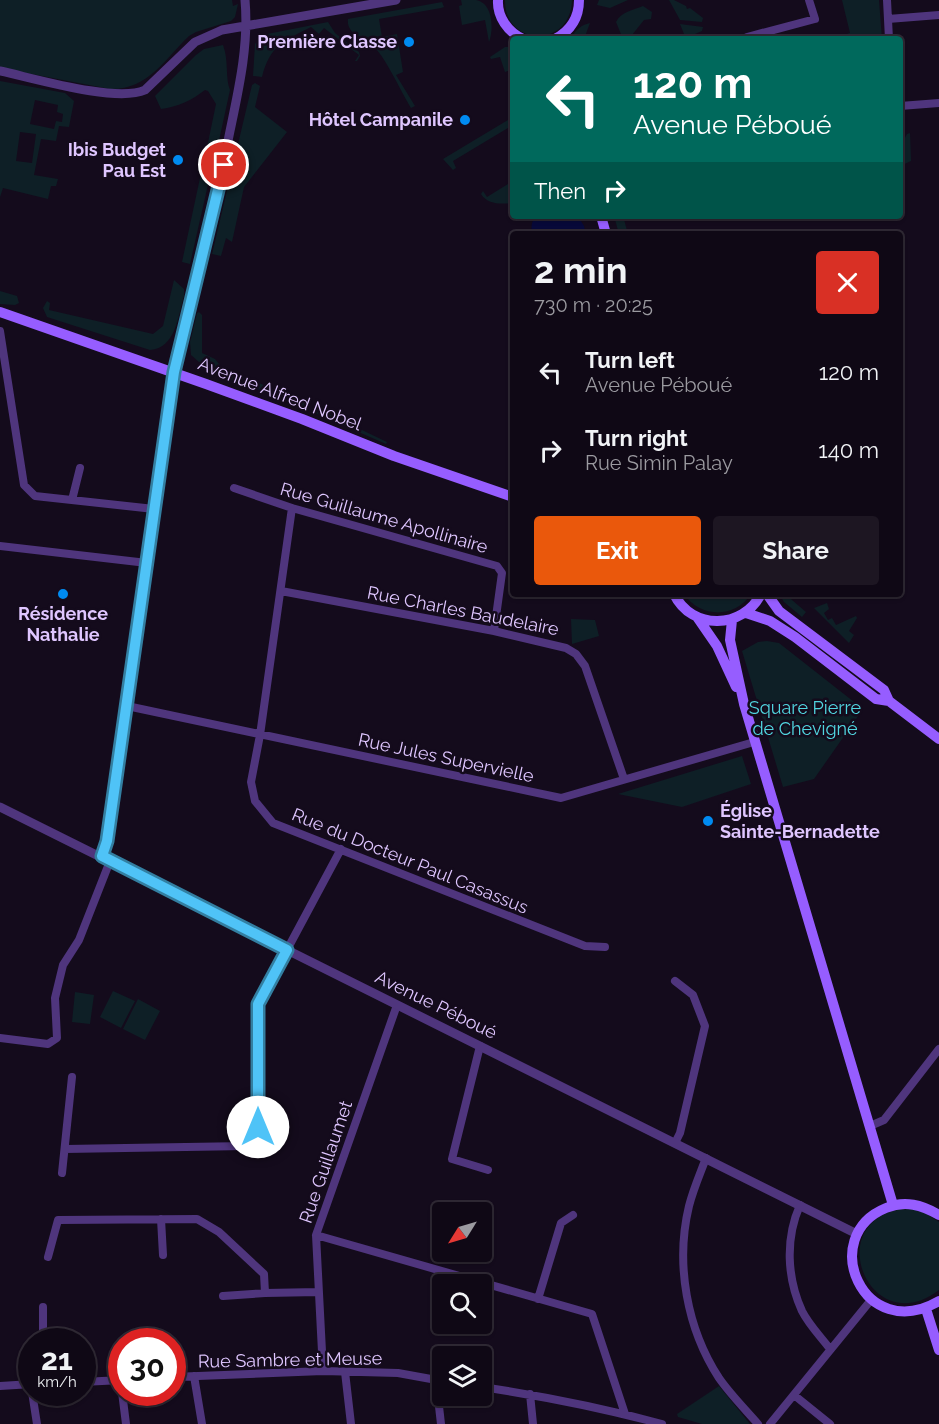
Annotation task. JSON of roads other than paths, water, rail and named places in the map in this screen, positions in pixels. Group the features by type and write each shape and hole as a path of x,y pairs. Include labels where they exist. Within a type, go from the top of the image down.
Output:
{"main road":[{"path":"565,36 578,13 579,0"},
{"path":"496,2 508,28 519,36"},
{"name":"Avenue Alfred Nobel","path":"0,312 174,372 394,456 510,496"},
{"path":"676,597 696,617 717,646 744,704"},
{"path":"696,617 714,621 732,620 746,613 760,597"},
{"path":"770,597 779,611 884,690 889,701 939,739"},
{"path":"746,613 770,621 812,649 876,699 889,701"},
{"path":"732,620 730,640 754,741 893,1205"},
{"path":"939,1215 925,1207 909,1204 893,1205 872,1216 857,1234 852,1251 853,1269 860,1286 871,1300 897,1312 926,1309 939,1301"},
{"path":"926,1309 939,1350"}],"street":[{"path":"0,1038 48,1044 57,1038 55,998 63,965 79,940 106,859 174,372 224,165 240,84 247,27 245,0"},
{"path":"0,71 82,89 118,94 138,93 145,90 195,42 222,30 396,0"},
{"path":"751,36 815,19 809,0"},
{"path":"887,0 889,36"},
{"path":"888,19 939,15"},
{"path":"903,106 939,103"},
{"path":"1,336 24,484 35,496 154,509"},
{"path":"72,500 80,468"},
{"name":"Rue Guillaume Apollinaire","path":"234,488 292,508 497,566 502,573 494,631"},
{"name":"Rue du Docteur Paul Casassus","path":"292,508 260,735 251,782 255,801 261,810 273,823 585,946 605,947"},
{"path":"0,546 147,563"},
{"name":"Rue Charles Baudelaire","path":"281,591 494,631 566,648 576,654 585,666 624,779"},
{"name":"Rue Jules Supervielle","path":"127,706 561,798 754,741"},
{"name":"Avenue Péboué","path":"0,807 857,1234"},
{"path":"65,1149 246,1146 258,1127 258,1004 341,849"},
{"path":"675,981 693,995 705,1026 680,1133 675,1143"},
{"name":"Rue Guillaumet","path":"323,1371 316,1235 397,1005"},
{"path":"480,1046 452,1160 488,1170"},
{"path":"870,1126 884,1120 939,1049"},
{"path":"62,1173 72,1077"},
{"path":"706,1158 689,1206 683,1269 688,1299 699,1336 720,1379 758,1424"},
{"path":"800,1205 789,1245 791,1278 803,1312 831,1349"},
{"path":"538,1299 561,1223 573,1215"},
{"path":"161,1219 163,1255"},
{"path":"48,1257 58,1220 197,1219 219,1232 264,1274 265,1293"},
{"path":"316,1235 592,1314 625,1414"},
{"path":"223,1296 319,1292"},
{"path":"770,1424 871,1300"},
{"path":"43,1307 43,1328"},
{"name":"Rue Sambre et Meuse","path":"186,1376 323,1371 398,1373 432,1379"},
{"path":"345,1372 351,1424"},
{"path":"194,1376 202,1424"},
{"path":"0,1386 18,1387"},
{"path":"492,1388 530,1394 662,1424"},
{"path":"530,1394 533,1424"},
{"path":"794,1395 830,1424"},
{"path":"34,1406 37,1424"},
{"path":"124,1406 126,1424"},
{"path":"440,1406 441,1424"}],"place":[{"name":"Première Classe","path":"409,42"},
{"name":"Hôtel Campanile","path":"465,120"},
{"name":"Ibis Budget Pau Est","path":"178,160"},
{"name":"Résidence Nathalie","path":"63,594"},
{"name":"Église Sainte-Bernadette","path":"708,821"}],"park label":[{"name":"Square Pierre de Chevigné","path":"805,718"}]}
